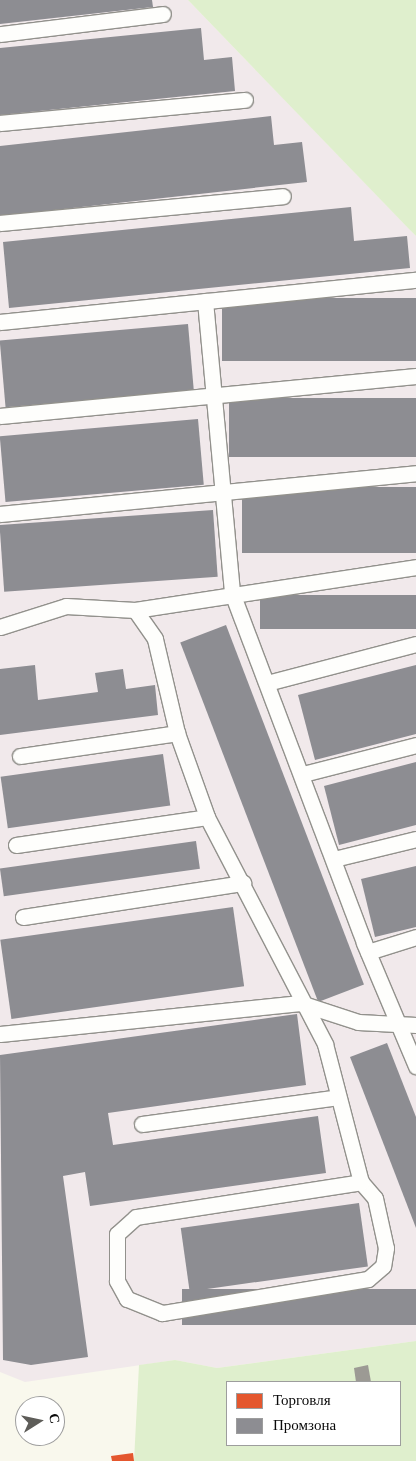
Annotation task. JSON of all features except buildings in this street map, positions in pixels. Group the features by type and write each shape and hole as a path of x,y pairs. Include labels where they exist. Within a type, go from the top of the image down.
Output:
{"lane":[{"path":"0,34 163,14"},
{"path":"0,123 245,100"},
{"path":"0,223 283,196"},
{"path":"0,322 416,280"},
{"path":"205,301 232,593 303,774 368,952 416,1066"},
{"path":"0,416 416,376"},
{"path":"0,514 416,473"},
{"path":"0,627 66,606 135,610 232,593 416,567"},
{"path":"135,610 155,639 176,733 207,817 243,883 300,1003 325,1044 361,1182 374,1198 386,1248 383,1266 368,1279 162,1314 127,1299 117,1280 117,1234 136,1217 361,1182"},
{"path":"268,683 416,644"},
{"path":"20,756 176,733"},
{"path":"303,774 416,745"},
{"path":"16,846 207,817"},
{"path":"334,859 416,839"},
{"path":"24,917 243,883"},
{"path":"368,952 416,937"},
{"path":"0,1034 300,1003 324,1014 400,1027 416,1024"},
{"path":"142,1124 338,1097"}],"shaded area":[{"path":"0,0 188,0 416,236 416,1341 217,1368 175,1360 25,1382 0,1372"}],"green space":[{"path":"188,0 416,0 416,236 409,229"},
{"path":"416,1341 416,1461 134,1461 139,1365 175,1360 217,1368"}]}
